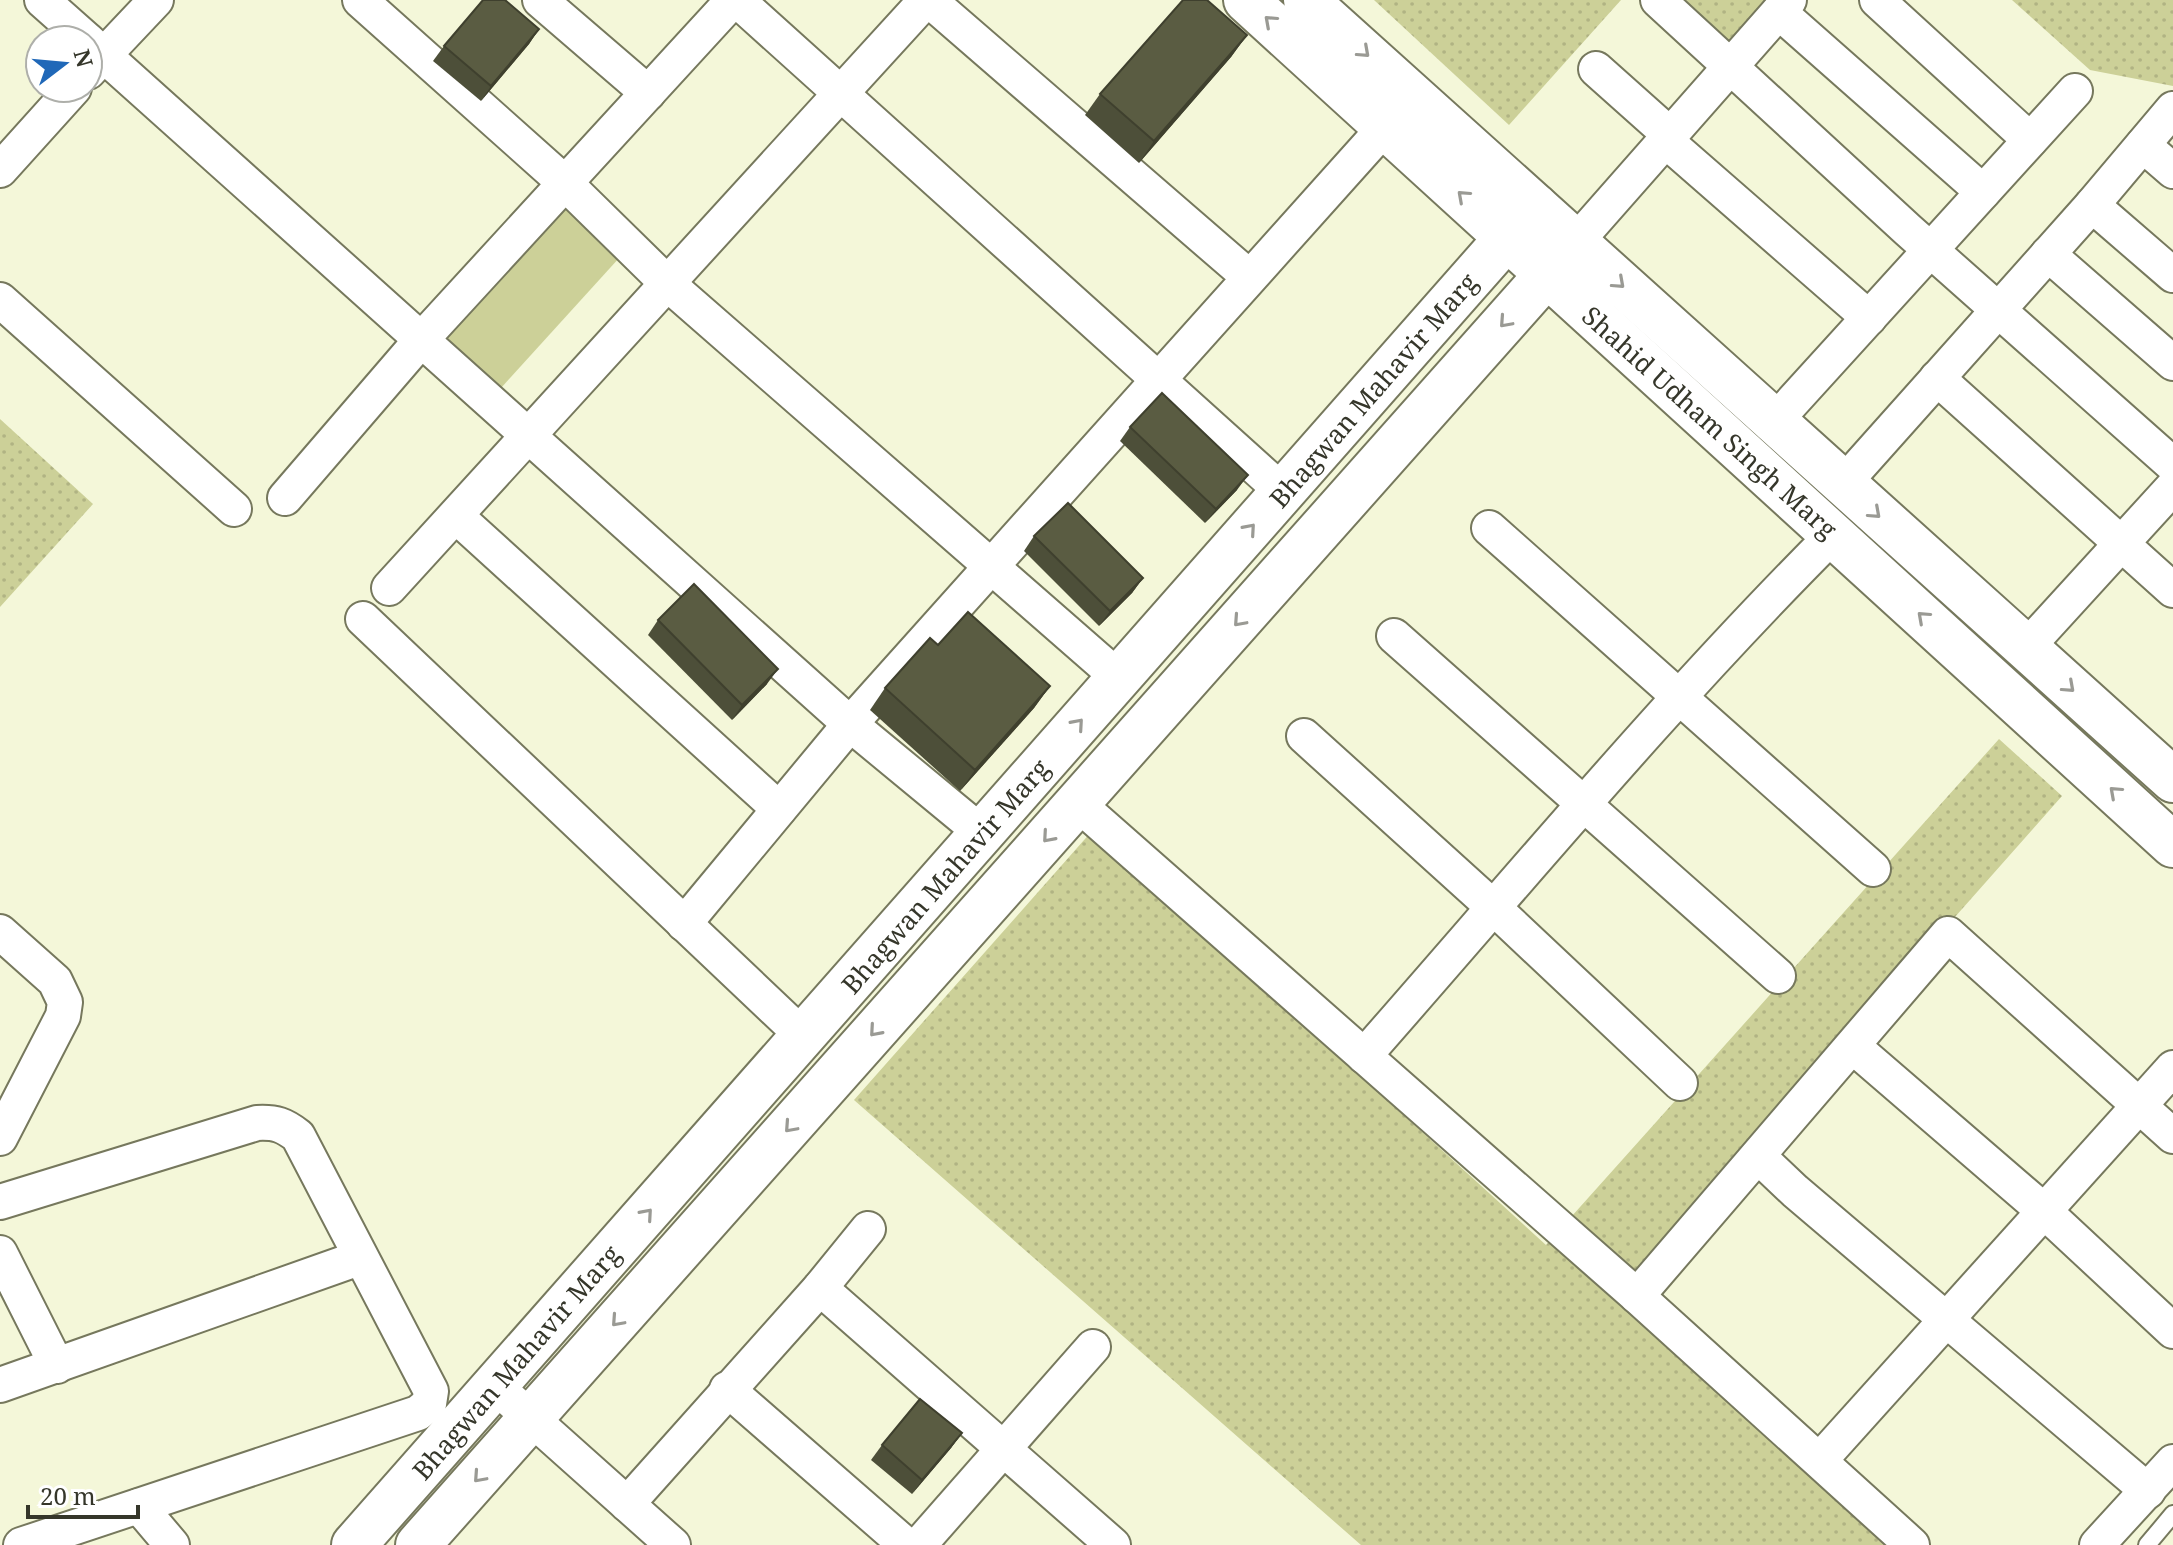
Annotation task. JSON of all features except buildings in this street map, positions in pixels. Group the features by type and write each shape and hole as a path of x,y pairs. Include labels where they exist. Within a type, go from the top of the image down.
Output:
{"street":[{"path":"42,0 65,24"},
{"path":"104,42 156,0"},
{"path":"360,0 565,183 668,284 1119,678"},
{"path":"540,0 648,93"},
{"path":"285,498 421,340 735,0 1283,492"},
{"path":"389,588 928,0 1249,277"},
{"name":"Shahid Udham Singh Marg","path":"1246,0 1386,126 1521,222"},
{"name":"Shahid Udham Singh Marg","path":"1306,0 1521,222 1562,258 1774,422 2173,780"},
{"path":"1658,0 1930,250 2173,465"},
{"path":"1877,0 2030,140"},
{"path":"1562,258 1784,6 1983,192"},
{"path":"104,63 530,435 850,724 982,833"},
{"path":"1596,69 1668,138 1869,318"},
{"path":"1774,422 2075,91"},
{"path":"0,170 60,104"},
{"path":"1843,484 2092,205 2173,109"},
{"path":"684,924 850,724 1386,126"},
{"path":"2143,145 2173,171"},
{"path":"2092,205 2173,275"},
{"name":"Bhagwan Mahavir Marg","path":"354,1545 1521,222"},
{"path":"2048,254 2173,363"},
{"name":"Shahid Udham Singh Marg","path":"1562,258 1833,535 2173,845"},
{"name":"Bhagwan Mahavir Marg","path":"418,1545 1562,258"},
{"path":"0,300 234,509"},
{"path":"1937,378 2173,590"},
{"path":"2026,648 2173,487"},
{"path":"456,516 779,809"},
{"path":"1489,528 1873,869"},
{"path":"1364,1056 1679,696 1833,535"},
{"path":"363,619 803,1036"},
{"path":"1394,636 1778,976"},
{"path":"1304,736 1494,908 1680,1083"},
{"path":"1077,803 1637,1296 1912,1545"},
{"path":"0,932 55,981 65,1002 63,1016 0,1138"},
{"path":"1637,1296 1758,1156 1858,1051 1948,934 2173,1136"},
{"path":"1858,1051 2044,1211 2173,1331"},
{"path":"1820,1460 2173,1068"},
{"path":"0,1202 257,1123 284,1125 298,1136 431,1391 429,1404 418,1413 21,1545"},
{"path":"1758,1156 1795,1191 2148,1491"},
{"path":"627,1504 820,1288 868,1229"},
{"path":"0,1253 57,1366"},
{"path":"0,1385 359,1258"},
{"path":"820,1288 1113,1545"},
{"path":"919,1545 1093,1347"},
{"path":"495,1386 673,1545"},
{"path":"727,1389 906,1545"},
{"path":"2097,1545 2173,1462"},
{"path":"139,1506 172,1545"}],"lane":[{"path":"2147,1545 2173,1514"}],"green space":[{"path":"1374,0 1621,0 1509,125"},
{"path":"1675,0 1767,0 1725,46"},
{"path":"2012,0 2173,0 2173,86 2090,70"},
{"path":"564,206 620,257 501,388 446,337"},
{"path":"0,419 93,504 0,607"},
{"path":"1999,739 2062,796 1615,1301 1889,1545 1361,1545 854,1100 1092,831 1546,1245"}]}
